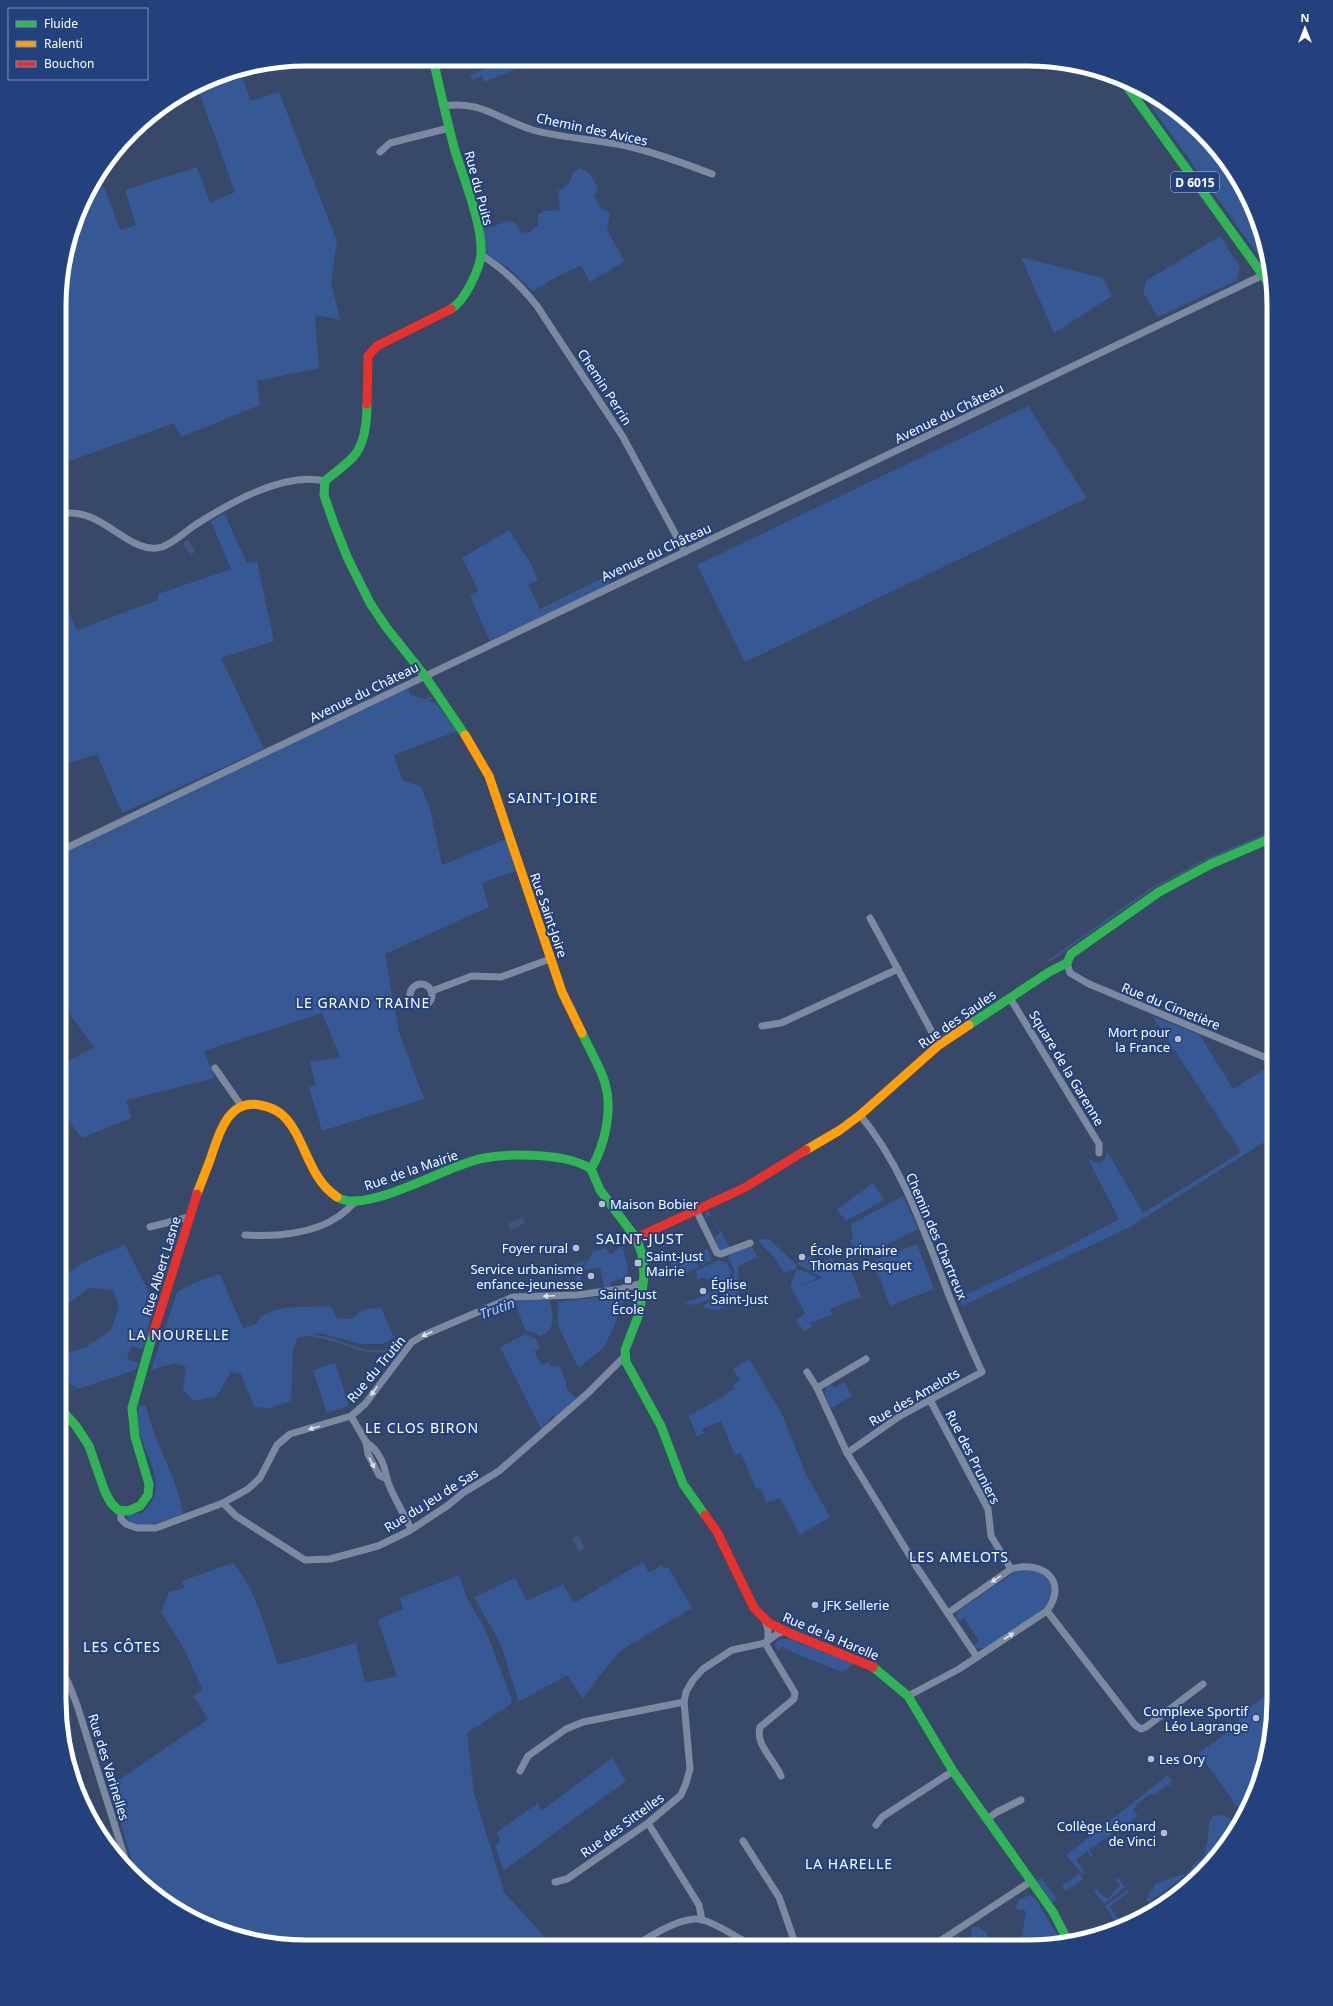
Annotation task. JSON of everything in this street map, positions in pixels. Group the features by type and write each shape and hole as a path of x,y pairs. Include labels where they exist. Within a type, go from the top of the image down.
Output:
{"street":[{"name":"Rue du Puits","path":"435,66 449,128 478,228 481,255"},
{"name":"D 6015","path":"1129,89 1265,278"},
{"name":"Chemin des Avices","path":"444,106 468,104 488,110 532,129 561,137 630,147 712,174"},
{"path":"380,152 390,143 449,128"},
{"path":"66,513 76,512 85,514 101,522 136,544 149,548 162,546 218,510 246,496 290,481 313,478 325,481 345,466 354,456 361,444 367,416 368,356 377,346 455,308 469,290 481,255"},
{"name":"Chemin Perrin","path":"481,255 492,262 522,288 537,306 623,436 685,552"},
{"name":"Avenue du Château","path":"66,848 934,434 1263,275"},
{"name":"Rue Saint-Joire","path":"325,481 324,495 348,559 370,603 386,627 425,676 470,743 489,776 550,959 576,1024 605,1083 609,1107 606,1126 597,1159 591,1169"},
{"name":"Rue des Saules","path":"636,1238 744,1188 775,1171 840,1130 860,1115 939,1045 1050,972 1067,964 1071,954 1159,892 1211,864 1267,840"},
{"path":"870,918 939,1045"},
{"path":"432,991 472,976 501,977 550,959"},
{"name":"Rue du Cimetière","path":"1067,964 1070,973 1095,987 1267,1058"},
{"path":"762,1026 781,1023 898,969"},
{"name":"Square de la Garenne","path":"1010,998 1099,1144 1099,1153"},
{"path":"215,1068 242,1107"},
{"name":"Rue Albert Lasne","path":"121,1510 134,1510 144,1503 149,1493 149,1475 136,1440 132,1422 132,1408 202,1177 226,1119 236,1110 250,1104 264,1104 277,1109 288,1120 318,1178 328,1191 340,1199 355,1202"},
{"name":"Chemin des Chartreux","path":"860,1115 886,1150 920,1221 945,1287 982,1372"},
{"name":"Rue de la Mairie","path":"245,1235 269,1236 307,1230 338,1217 355,1202 373,1198 483,1158 539,1155 582,1163 591,1169"},
{"path":"591,1169 600,1190 636,1238 642,1254 643,1283 639,1316 625,1350 625,1356"},
{"path":"696,1210 717,1253 722,1254 750,1243"},
{"path":"150,1227 189,1217"},
{"name":"Rue du Trutin","path":"121,1510 121,1519 126,1524 137,1528 156,1528 223,1503 248,1489 260,1478 277,1445 290,1434 351,1416 365,1404 412,1342 424,1335 513,1297 577,1295 622,1289 643,1283"},
{"name":"Rue du Jeu de Sas","path":"223,1503 236,1516 305,1560 330,1559 378,1546 411,1529 447,1506 463,1493 500,1472 582,1398 625,1356"},
{"name":"Rue de la Harelle","path":"625,1356 626,1362 661,1426 682,1484 717,1532 754,1608 765,1618 785,1631 876,1668 908,1696 952,1771 1030,1882 1053,1912 1066,1937"},
{"path":"817,1388 866,1359"},
{"path":"807,1372 817,1388 847,1453 916,1566 977,1657"},
{"name":"Rue des Amelots","path":"847,1453 900,1416 982,1372"},
{"name":"Rue des Pruniers","path":"930,1400 988,1509 991,1536 1011,1569"},
{"path":"66,1416 89,1446 104,1492 111,1505 121,1510"},
{"path":"351,1416 366,1442 376,1449 385,1468 387,1478 411,1529"},
{"path":"908,1696 977,1657 1047,1611 1052,1604 1055,1594 1054,1584 1050,1576 1042,1569 1032,1566 1022,1566 1011,1569 948,1613"},
{"path":"1047,1611 1135,1725 1140,1729 1146,1727 1203,1684"},
{"path":"765,1618 768,1630 766,1642 795,1693 794,1699 760,1727 758,1734 759,1742 777,1765 781,1776"},
{"path":"520,1771 528,1756 566,1729 583,1722 684,1702 686,1692 692,1680 703,1669 732,1650 766,1642 785,1631"},
{"name":"Rue des Varinelles","path":"66,1679 77,1704 124,1856"},
{"name":"Rue des Sittelles","path":"555,1882 567,1879 648,1823 681,1795 690,1769 690,1754 684,1702"},
{"path":"876,1825 882,1817 952,1771"},
{"path":"987,1819 997,1812 1021,1800"},
{"path":"648,1823 699,1905 702,1920"},
{"path":"743,1841 779,1897 794,1940"},
{"path":"942,1940 1030,1882"},
{"path":"644,1940 671,1926 689,1920 702,1920 741,1940"}],"shaded area":[{"path":"491,66 523,66 484,82 482,76 472,80 470,76"},
{"path":"241,75 251,101 279,92 337,241 331,282 340,320 322,316 315,317 319,368 257,381 260,405 181,437 174,423 70,461 66,456 66,306 68,275 74,244 84,214 97,188 104,186 120,230 136,225 125,190 197,167 210,203 235,192 199,92 214,84"},
{"path":"1144,96 1160,106 1197,136 1237,190 1249,214 1259,244 1262,261"},
{"path":"580,168 590,174 598,189 594,195 601,208 610,213 607,230 625,261 590,282 581,266 558,276 533,291 507,267 486,254 483,229 514,221 521,232 529,233 538,225 538,214 545,211 560,210 558,191 569,184 573,172"},
{"path":"1220,236 1240,267 1236,281 1158,317 1143,292 1146,281"},
{"path":"1021,257 1103,278 1112,296 1054,333"},
{"path":"1028,406 1087,498 745,662 697,565"},
{"path":"224,513 247,563 257,562 274,641 221,658 264,749 122,813 97,754 66,764 66,607 77,630 158,600 158,594 231,569 211,521"},
{"path":"509,530 531,564 538,580 528,585 540,609 607,576 610,584 490,641 470,596 478,590 462,558"},
{"path":"187,540 195,551 191,556 184,546 184,542"},
{"path":"409,688 409,694 437,704 457,731 394,755 402,780 421,787 430,809 442,865 506,839 516,871 482,883 489,907 385,954 399,1032 424,1099 322,1131 309,1087 315,1085 310,1062 340,1057 322,1013 204,1051 215,1078 126,1100 131,1118 82,1138 66,1118 66,1063 94,1047 66,1010 66,852"},
{"path":"1152,1016 1200,1035 1233,1089 1267,1068 1267,1140 1130,1227 962,1306 959,1298 1065,1248 1119,1219 1088,1159 1099,1163 1105,1159 1107,1151 1143,1213 1241,1152"},
{"path":"873,1183 884,1200 846,1221 837,1210"},
{"path":"903,1196 918,1229 861,1258 850,1241 853,1238 851,1224"},
{"path":"709,1211 731,1249 723,1252 718,1250 715,1236 720,1233 711,1215 705,1218 705,1213"},
{"path":"522,1217 525,1223 511,1230 508,1224"},
{"path":"762,1239 769,1239 796,1264 797,1269 784,1273 773,1256 758,1241"},
{"path":"917,1244 934,1289 890,1306 873,1261"},
{"path":"125,1245 154,1303 143,1349 131,1346 127,1359 139,1363 135,1370 78,1389 66,1381 66,1353 86,1347 111,1330 119,1307 113,1290 89,1288 66,1304 66,1275 91,1259"},
{"path":"751,1245 758,1257 738,1266 739,1294 723,1304 724,1308 718,1310 704,1308 704,1305 721,1295 734,1282 734,1269 728,1259 729,1255"},
{"path":"622,1246 627,1264 628,1277 610,1282 611,1286 604,1288 600,1267 581,1271 594,1251 606,1248 610,1255"},
{"path":"706,1248 712,1260 702,1265 693,1256 705,1251"},
{"path":"813,1256 812,1261 818,1265 831,1258 836,1262 835,1269 838,1272 850,1267 861,1297 830,1309 832,1315 810,1323 812,1327 804,1331 796,1320 805,1313 790,1286 796,1271 801,1270 818,1278 797,1287 822,1278 798,1264 800,1261"},
{"path":"677,1257 680,1263 691,1258 699,1267 684,1274 679,1265 672,1268 670,1261"},
{"path":"586,1260 579,1272 584,1291 579,1292 572,1265"},
{"path":"719,1260 726,1263 731,1270 728,1284 704,1302 686,1305 685,1303 720,1289 715,1276 706,1280 705,1277 697,1280 696,1271"},
{"path":"220,1274 243,1328 256,1324 269,1312 279,1309 331,1306 337,1318 351,1319 363,1310 381,1307 394,1338 382,1344 360,1344 320,1333 298,1338 293,1349 291,1401 270,1408 254,1407 241,1374 231,1372 217,1396 194,1401 183,1390 186,1367 175,1363 151,1370 177,1292 198,1281"},
{"path":"627,1291 614,1327 604,1347 580,1367 577,1365 558,1324 558,1302 592,1298"},
{"path":"526,1300 550,1300 553,1316 552,1325 546,1333 541,1336 525,1330 515,1302"},
{"path":"526,1334 536,1339 540,1348 534,1351 542,1365 548,1362 551,1367 560,1366 567,1389 577,1399 557,1417 552,1416 542,1431 500,1347"},
{"path":"749,1359 782,1414 805,1472 830,1517 800,1535 780,1498 766,1503 762,1491 755,1487 741,1453 735,1455 721,1421 702,1429 704,1433 697,1437 689,1416 735,1389 733,1385 740,1380 733,1369"},
{"path":"335,1363 349,1406 327,1413 313,1370"},
{"path":"844,1382 852,1396 831,1408 825,1395 826,1388 831,1383 834,1388"},
{"path":"139,1405 146,1406 154,1433 176,1486 183,1514 153,1524 145,1525 137,1525 131,1522 127,1517 130,1514 142,1513 151,1502 155,1491 156,1480 153,1468 137,1421"},
{"path":"578,1535 585,1548 579,1552 572,1538"},
{"path":"643,1562 649,1573 662,1565 664,1569 668,1567 692,1608 620,1651 593,1684 583,1699 567,1675 519,1702 501,1645 474,1597 515,1578 527,1601 563,1584 574,1603"},
{"path":"232,1563 240,1572 254,1596 278,1665 356,1643 365,1683 397,1676 378,1620 403,1609 400,1598 459,1575 467,1598 486,1631 512,1700 511,1704 467,1733 474,1793 504,1892 548,1940 306,1940 275,1938 244,1932 214,1922 173,1900 136,1870 133,1867 110,1786 208,1719 193,1696 203,1690 182,1645 161,1612 169,1592 184,1588 182,1581"},
{"path":"1027,1568 1047,1575 1052,1590 1051,1599 1047,1605 1021,1625 984,1648 976,1648 973,1645 979,1641 964,1618 958,1622 956,1616 958,1611 1017,1571"},
{"path":"781,1639 790,1639 854,1664 842,1672 794,1653 783,1647 777,1651 775,1645 776,1642"},
{"path":"1267,1694 1265,1731 1259,1762 1249,1792 1240,1810 1199,1753 1233,1728 1239,1721 1239,1715"},
{"path":"612,1758 626,1781 503,1871 495,1845 500,1841 497,1832 537,1804 542,1810"},
{"path":"1168,1775 1173,1783 1169,1782 1171,1786 1167,1785 1154,1795 1152,1793 1135,1805 1136,1807 1133,1810 1138,1816 1089,1850 1093,1855 1091,1857 1087,1851 1076,1860 1084,1872 1082,1874 1066,1855"},
{"path":"1221,1815 1230,1818 1234,1822 1227,1833 1203,1863 1149,1902 1146,1899 1156,1883 1187,1873 1196,1862 1203,1857 1208,1840 1209,1822 1213,1816"},
{"path":"1079,1873 1083,1879 1066,1891 1062,1886"},
{"path":"1041,1878 1057,1899 1053,1903 1037,1881"},
{"path":"1118,1878 1125,1887 1104,1904 1094,1891 1096,1888 1108,1899 1120,1885 1115,1880"},
{"path":"1128,1890 1129,1892 1109,1907 1119,1920 1116,1922 1105,1906"},
{"path":"1030,1895 1036,1899 1059,1938 1021,1940 1026,1911 1016,1909 1018,1900"},
{"path":"972,1927 979,1927 987,1934 987,1940 970,1940"},
{"path":"958,1935 960,1938 960,1940 950,1940"}],"waterway":[{"path":"66,858 353,724 381,718 389,712 431,698"},
{"path":"1049,961 1151,889 1206,860 1267,834"},
{"name":"Trutin","path":"299,1333 326,1338 366,1351 391,1351 400,1348"},
{"path":"66,1368 85,1370 94,1369 118,1355 127,1354"}],"traffic: fast":[{"path":"435,66 455,151 476,216 481,243 481,254 478,268 461,300 451,309"},
{"path":"1129,89 1265,278"},
{"path":"367,404 366,424 361,445 354,456 325,481 324,495 348,559 370,603 386,627 425,676 465,735"},
{"path":"969,1025 1049,972 1067,963 1071,954 1159,892 1211,864 1267,840"},
{"path":"582,1033 603,1077 608,1104 608,1116 604,1138 591,1169"},
{"path":"337,1197 350,1201 367,1200 409,1186 469,1162 496,1156 524,1155 554,1157 581,1164 591,1169"},
{"path":"591,1169 600,1190 636,1238 642,1254 644,1275 640,1311 625,1350 626,1362 661,1426 683,1484 705,1515"},
{"path":"66,1415 76,1426 89,1446 105,1492 111,1503 118,1510 128,1511 140,1506 148,1495 149,1484 135,1437 132,1408 153,1334"},
{"path":"873,1667 908,1696 953,1771 1053,1912 1066,1937"}],"traffic: slow":[{"path":"465,735 489,776 562,992 582,1033"},
{"path":"806,1150 840,1130 860,1115 939,1045 969,1025"},
{"path":"197,1194 226,1121 239,1107 249,1104 271,1108 287,1119 298,1137 316,1174 337,1197"}],"traffic: jam":[{"path":"367,404 368,356 377,346 451,309"},
{"path":"636,1238 744,1188 806,1150"},
{"path":"153,1334 197,1194"},
{"path":"705,1515 717,1532 754,1608 769,1623 789,1633 873,1667"}],"place":[{"name":"Mort pour la France","path":"1178,1039"},
{"name":"Maison Bobier","path":"602,1204"},
{"name":"Foyer rural","path":"576,1248"},
{"name":"École primaire Thomas Pesquet","path":"802,1257"},
{"name":"Saint-Just Mairie","path":"638,1263"},
{"name":"Service urbanisme enfance-jeunesse","path":"591,1276"},
{"name":"Saint-Just École","path":"628,1280"},
{"name":"Église Saint-Just","path":"703,1291"},
{"name":"JFK Sellerie","path":"815,1605"},
{"name":"Complexe Sportif Léo Lagrange","path":"1256,1718"},
{"name":"Les Ory","path":"1151,1759"},
{"name":"Collège Léonard de Vinci","path":"1164,1833"}],"district":[{"name":"SAINT-JOIRE","path":"553,797"},
{"name":"LE GRAND TRAINE","path":"363,1002"},
{"name":"SAINT-JUST","path":"640,1238"},
{"name":"LA NOURELLE","path":"179,1334"},
{"name":"LE CLOS BIRON","path":"422,1427"},
{"name":"LES AMELOTS","path":"959,1556"},
{"name":"LES CÔTES","path":"122,1646"},
{"name":"LA HARELLE","path":"849,1863"}]}
